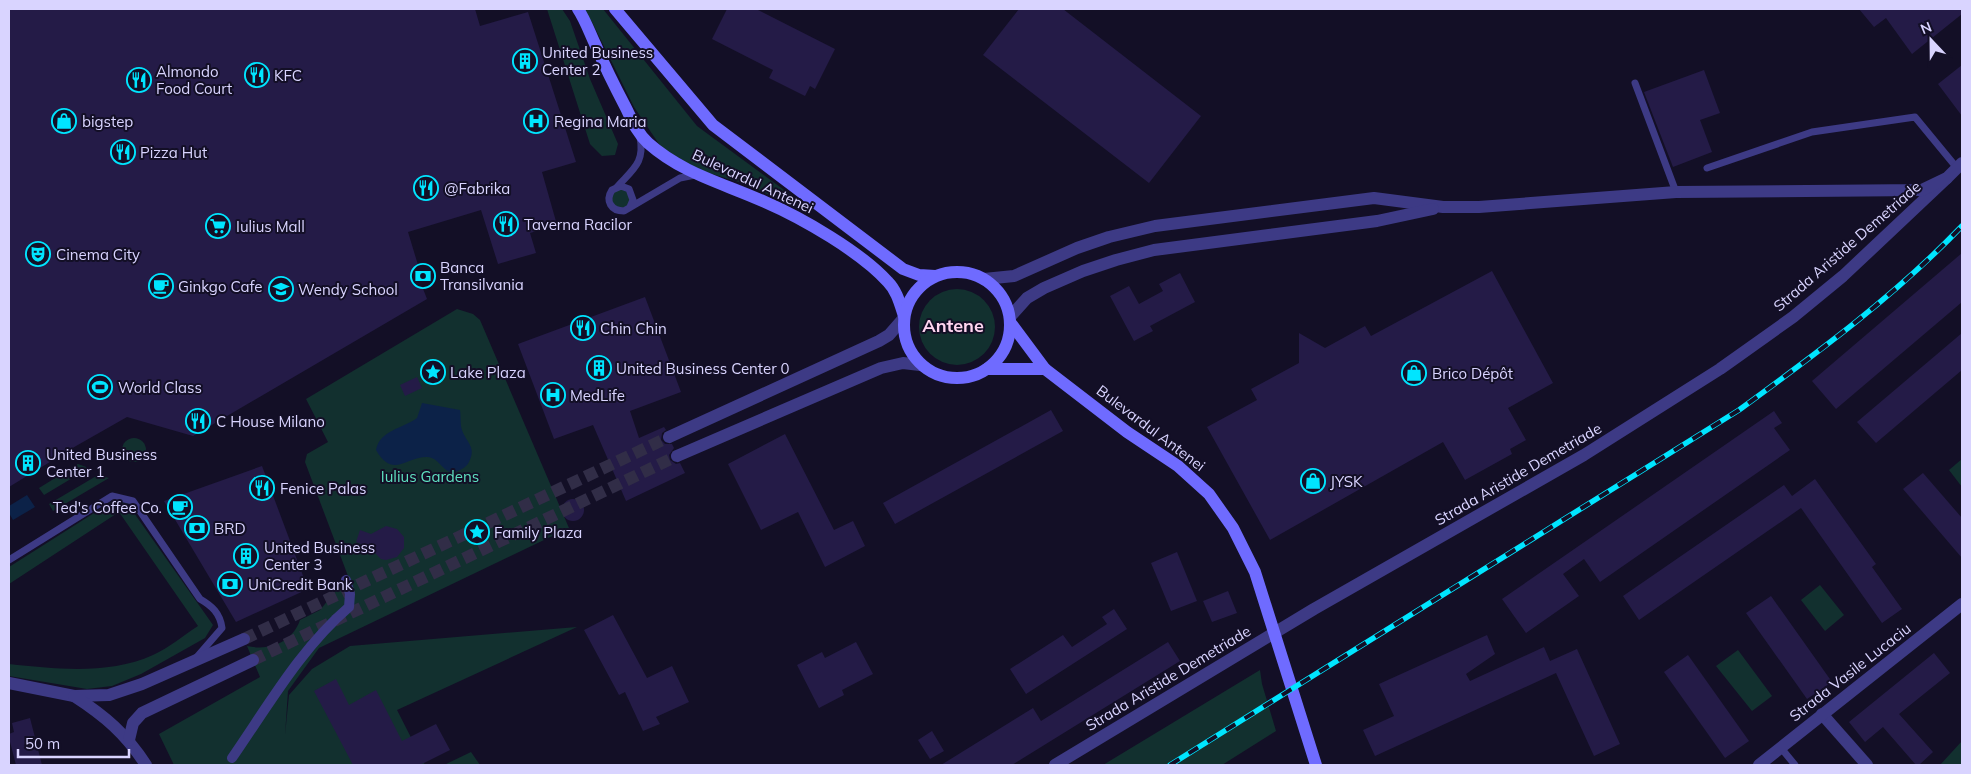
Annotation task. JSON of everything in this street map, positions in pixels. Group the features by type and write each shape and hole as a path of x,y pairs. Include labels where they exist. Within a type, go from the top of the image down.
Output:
{"main road":[{"name":"Bulevardul Antenei","path":"578,9 609,76 639,132 656,149 695,175 765,202 803,221 840,243 874,268 889,283 898,296 903,317"},
{"name":"Bulevardul Antenei","path":"614,9 713,125 903,269 919,275 935,276"},
{"path":"948,272 960,272 973,274 984,279 998,291 1008,308 1010,336 1005,349 998,360 987,369 971,377 953,379 935,375 920,365 906,344 903,332 903,317 908,303 924,283 935,276 948,272"},
{"name":"Bulevardul Antenei","path":"1010,319 1045,369 1127,432 1178,466 1209,494 1222,511 1256,572 1316,765"},
{"path":"987,369 1045,369"}],"street":[{"name":"Strada Aristide Demetriade","path":"1055,765 1276,632 1584,455 1720,370 1781,326 1837,281 1960,165"},
{"path":"984,279 1014,276 1076,248 1109,237 1155,226 1374,198 1443,207 1480,207 1676,192 1922,190 1947,178"},
{"path":"1010,319 1027,298 1044,288 1082,271 1154,250 1377,221 1443,207"},
{"path":"669,437 878,341 889,335 903,317"},
{"path":"677,456 874,370 903,363 920,365"},
{"path":"232,758 299,661 327,627 349,607 350,594 346,580"},
{"name":"Strada Vasile Lucaciu","path":"1759,765 1962,604"},
{"path":"9,683 74,696 96,696 120,692 244,639"},
{"path":"129,740 133,723 142,713 253,660"},
{"path":"74,696 95,709 115,725 129,740 146,765"},
{"path":"1822,714 1868,765"}],"lane":[{"path":"1635,83 1676,192"},
{"path":"1707,168 1812,132 1915,117 1960,165"},
{"path":"639,132 642,150 641,158 617,187 612,190 609,196 611,206 620,211 680,178 695,175"},
{"path":"617,187 625,187 632,192 634,200 630,207"},
{"path":"9,560 112,496 133,501 200,600 212,605 221,621 222,628 193,662"},
{"path":"1781,748 1795,765"}],"green space":[{"path":"547,9 562,9 570,21 590,79 618,144 615,155 602,156 590,144"},
{"path":"582,9 603,9 697,126 806,206 794,206 745,184 699,170 661,147 634,107 592,22"},
{"path":"625,189 632,199 625,209 614,207 610,196 614,190"},
{"path":"957,289 971,292 984,300 992,313 995,327 992,341 984,354 971,362 957,365 943,362 930,354 922,341 919,327 922,313 930,300 943,292"},
{"name":"Iulius Gardens","path":"457,309 473,314 480,320 569,528 319,648 288,691 285,735 289,695 312,669 350,646 577,627 397,710 425,765 174,765 159,734 260,677 247,646 271,646 286,640 300,620 320,610 348,576 305,462 307,454 328,442 306,399"},
{"path":"134,438 143,441 146,450 143,459 134,462 125,459 122,450 125,441"},
{"path":"1962,459 1962,487 1949,470"},
{"path":"78,464 89,468 44,495 39,488"},
{"path":"98,475 109,478 53,511 49,504"},
{"path":"113,501 127,503 213,625 205,638 141,674 112,686 87,689 9,676 9,664 64,669 119,666 165,649 198,626 119,512 9,584 9,567"},
{"path":"1820,585 1844,615 1825,631 1801,600"},
{"path":"1738,650 1772,696 1752,711 1716,666"},
{"path":"1260,670 1262,684 1276,731 1222,765 1103,765"},
{"path":"1962,741 1962,765 1940,765"},
{"path":"471,752 480,765 444,765"}],"water":[{"path":"422,403 460,410 462,430 472,452 469,462 463,468 450,472 436,460 427,457 394,465 382,459 376,450 378,443 387,434 417,418"},
{"path":"27,495 35,507 13,520 9,513 9,506"}],"building":[{"name":"Iulius Mall","path":"9,9 475,9 480,26 528,12 576,162 542,172 557,225 530,233 536,253 498,264 481,210 408,232 418,265 420,281 427,299 193,436 127,417 9,487"},
{"path":"727,9 756,9 835,49 815,89 810,86 805,96 769,78 773,70 712,39"},
{"path":"1019,9 1063,9 1201,116 1149,183 983,55"},
{"path":"1859,9 1962,9 1962,14 1912,54 1886,18 1874,27"},
{"path":"1962,65 1962,116 1938,84"},
{"path":"1704,70 1720,113 1700,120 1712,152 1673,167 1644,92"},
{"path":"1962,253 1962,302 1836,409 1812,381"},
{"name":"Brico Dépôt","path":"1492,271 1553,383 1508,408 1526,440 1510,449 1512,454 1465,480 1443,442 1270,540 1207,427 1257,400 1251,389 1299,363 1299,333 1325,348 1365,326 1371,336"},
{"path":"1180,273 1195,302 1150,326 1153,331 1134,341 1110,296 1129,286 1139,304 1163,291 1159,284"},
{"name":"United Business Center 0","path":"645,297 681,392 630,411 639,438 664,427 666,430 662,433 661,440 665,444 672,444 674,448 669,455 670,460 676,464 680,463 685,473 626,501 593,425 554,439 518,344"},
{"path":"1962,333 1962,370 1876,443 1857,422"},
{"path":"417,377 422,388 405,396 400,385"},
{"path":"1051,410 1063,431 895,524 883,503"},
{"path":"1774,411 1782,423 1774,428 1790,450 1600,582 1584,559 1563,574 1579,596 1526,633 1502,599"},
{"path":"785,434 834,530 853,521 865,546 825,567 798,512 761,530 728,464"},
{"name":"United Business Center 3","path":"262,466 308,589 236,622 164,501"},
{"path":"1923,473 1962,518 1962,558 1903,489"},
{"path":"1815,479 1876,564 1872,567 1902,609 1882,623 1801,508 1639,620 1623,596 1784,485 1792,496"},
{"path":"573,499 581,502 584,510 581,518 573,521 565,518 562,510 565,502"},
{"path":"386,526 397,529 404,537 404,548 397,557 386,560 381,559 370,548 356,542 360,530 371,534"},
{"path":"1177,552 1197,601 1171,611 1151,563"},
{"path":"1228,591 1237,613 1212,622 1203,601"},
{"path":"1771,596 1832,682 1807,699 1746,613"},
{"path":"1114,609 1127,629 1026,694 1010,669 1063,635 1072,647 1107,624 1102,617"},
{"path":"613,615 647,678 672,666 689,702 656,717 660,724 643,731 625,692 619,695 584,630"},
{"path":"1487,635 1495,654 1466,674 1470,681 1544,647 1550,661 1577,649 1620,744 1594,756 1556,673 1375,756 1363,730 1394,716 1379,684"},
{"path":"856,642 873,674 842,690 844,695 819,708 797,665 822,652 825,658"},
{"path":"1168,642 1180,661 1012,765 941,765 1033,708 1041,721"},
{"path":"1934,653 1950,673 1899,714 1933,752 1919,765 1916,765 1883,727 1865,742 1849,722"},
{"path":"1688,655 1749,741 1725,758 1664,672"},
{"path":"336,679 349,705 376,690 402,741 436,724 450,750 420,765 353,765 314,691"},
{"path":"30,718 42,765 16,765 9,738 9,734 14,732 12,723"},
{"path":"932,731 944,751 930,759 918,740"}],"tunnel":[{"path":"244,639 669,437"},
{"path":"253,660 677,456"}],"railway":[{"path":"1170,765 1739,410 1883,300 1962,226"}],"place":[{"name":"United Business Center 2","path":"525,61"},
{"name":"KFC","path":"257,75"},
{"name":"Almondo Food Court","path":"139,80"},
{"name":"bigstep","path":"64,121"},
{"name":"Regina Maria","path":"536,121"},
{"name":"Pizza Hut","path":"123,152"},
{"name":"@Fabrika","path":"426,188"},
{"name":"Taverna Racilor","path":"506,224"},
{"name":"Iulius Mall","path":"218,226"},
{"name":"Cinema City","path":"38,254"},
{"name":"Banca Transilvania","path":"423,276"},
{"name":"Ginkgo Cafe","path":"161,286"},
{"name":"Wendy School","path":"281,289"},
{"name":"Chin Chin","path":"583,328"},
{"name":"United Business Center 0","path":"599,368"},
{"name":"Lake Plaza","path":"433,372"},
{"name":"Brico Dépôt","path":"1414,373"},
{"name":"World Class","path":"100,387"},
{"name":"MedLife","path":"553,395"},
{"name":"C House Milano","path":"198,421"},
{"name":"United Business Center 1","path":"28,463"},
{"name":"JYSK","path":"1313,481"},
{"name":"Fenice Palas","path":"262,488"},
{"name":"Ted's Coffee Co.","path":"180,507"},
{"name":"BRD","path":"197,528"},
{"name":"Family Plaza","path":"477,532"},
{"name":"United Business Center 3","path":"246,556"},
{"name":"UniCredit Bank","path":"230,584"}],"district":[{"name":"Antene","path":"953,325"}]}
